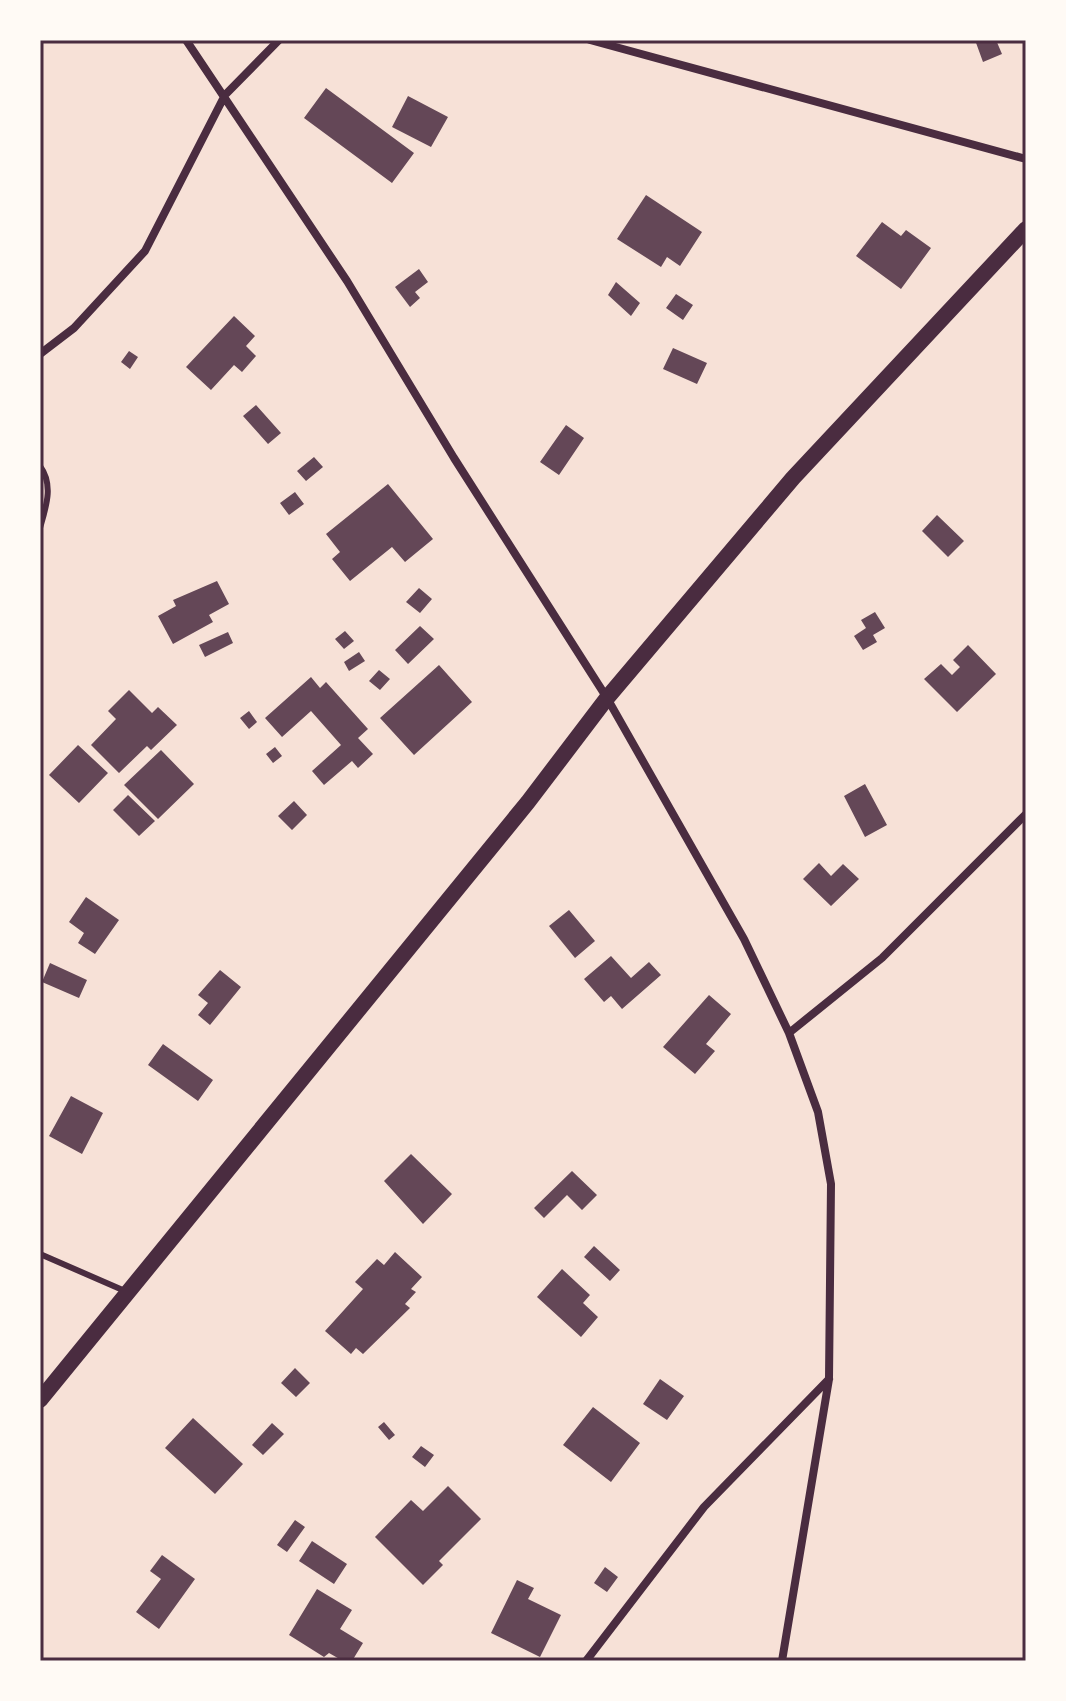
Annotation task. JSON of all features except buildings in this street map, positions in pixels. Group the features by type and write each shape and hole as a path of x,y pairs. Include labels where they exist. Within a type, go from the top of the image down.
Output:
{"main road":[{"path":"40,1400 528,802 607,698 793,478 1026,229"}],"street":[{"path":"186,40 347,281 454,458 607,698 744,939 789,1033 818,1112 831,1184 829,1379 782,1661"},
{"path":"40,354 74,328 145,251 225,95 279,40"},
{"path":"590,40 1026,159"},
{"path":"789,1033 882,958 1026,814"},
{"path":"586,1661 704,1507 829,1379"}],"lane":[{"path":"40,466 47,475 48,496 40,528"},
{"path":"40,1254 127,1292"}]}
